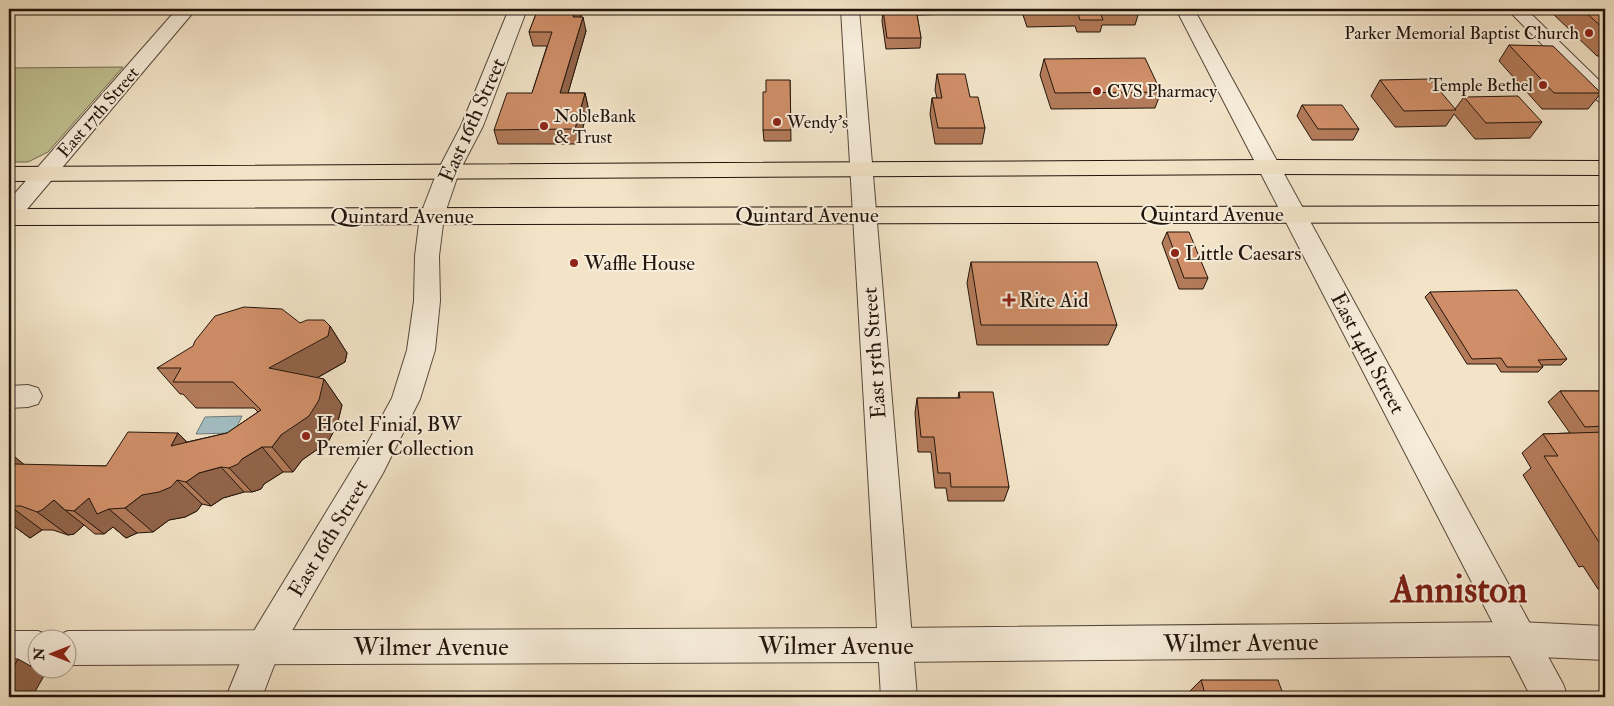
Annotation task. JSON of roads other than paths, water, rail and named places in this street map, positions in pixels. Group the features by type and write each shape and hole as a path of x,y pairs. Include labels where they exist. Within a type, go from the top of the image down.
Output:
{"highway":[{"name":"Quintard Avenue","path":"9,174 1270,167 1605,168"},
{"name":"Quintard Avenue","path":"9,216 1605,214"}],"street":[{"name":"East 17th Street","path":"9,216 187,9"},
{"name":"East 16th Street","path":"244,697 264,646 372,464 406,399 421,350 427,301 427,256 432,216 448,172 472,126 518,9"},
{"name":"East 15th Street","path":"850,9 899,697"},
{"name":"East 14th Street","path":"1185,9 1550,697"},
{"path":"1516,9 1605,97"},
{"name":"Wilmer Avenue","path":"78,648 895,645 1519,639 1605,643"},
{"path":"9,648 28,648"}],"water":[{"path":"242,416 234,433 196,434 205,417"}],"place":[{"name":"Parker Memorial Baptist Church","path":"1589,33"},
{"name":"Temple Bethel","path":"1543,85"},
{"name":"CVS Pharmacy","path":"1097,91"},
{"name":"Wendy's","path":"777,122"},
{"name":"NobleBank & Trust","path":"544,126"},
{"name":"Little Caesars","path":"1175,253"},
{"name":"Waffle House","path":"574,263"},
{"name":"Rite Aid","path":"1009,300"},
{"name":"Hotel Finial, BW Premier Collection","path":"306,436"}],"district":[{"name":"Anniston","path":"1459,589"}]}
